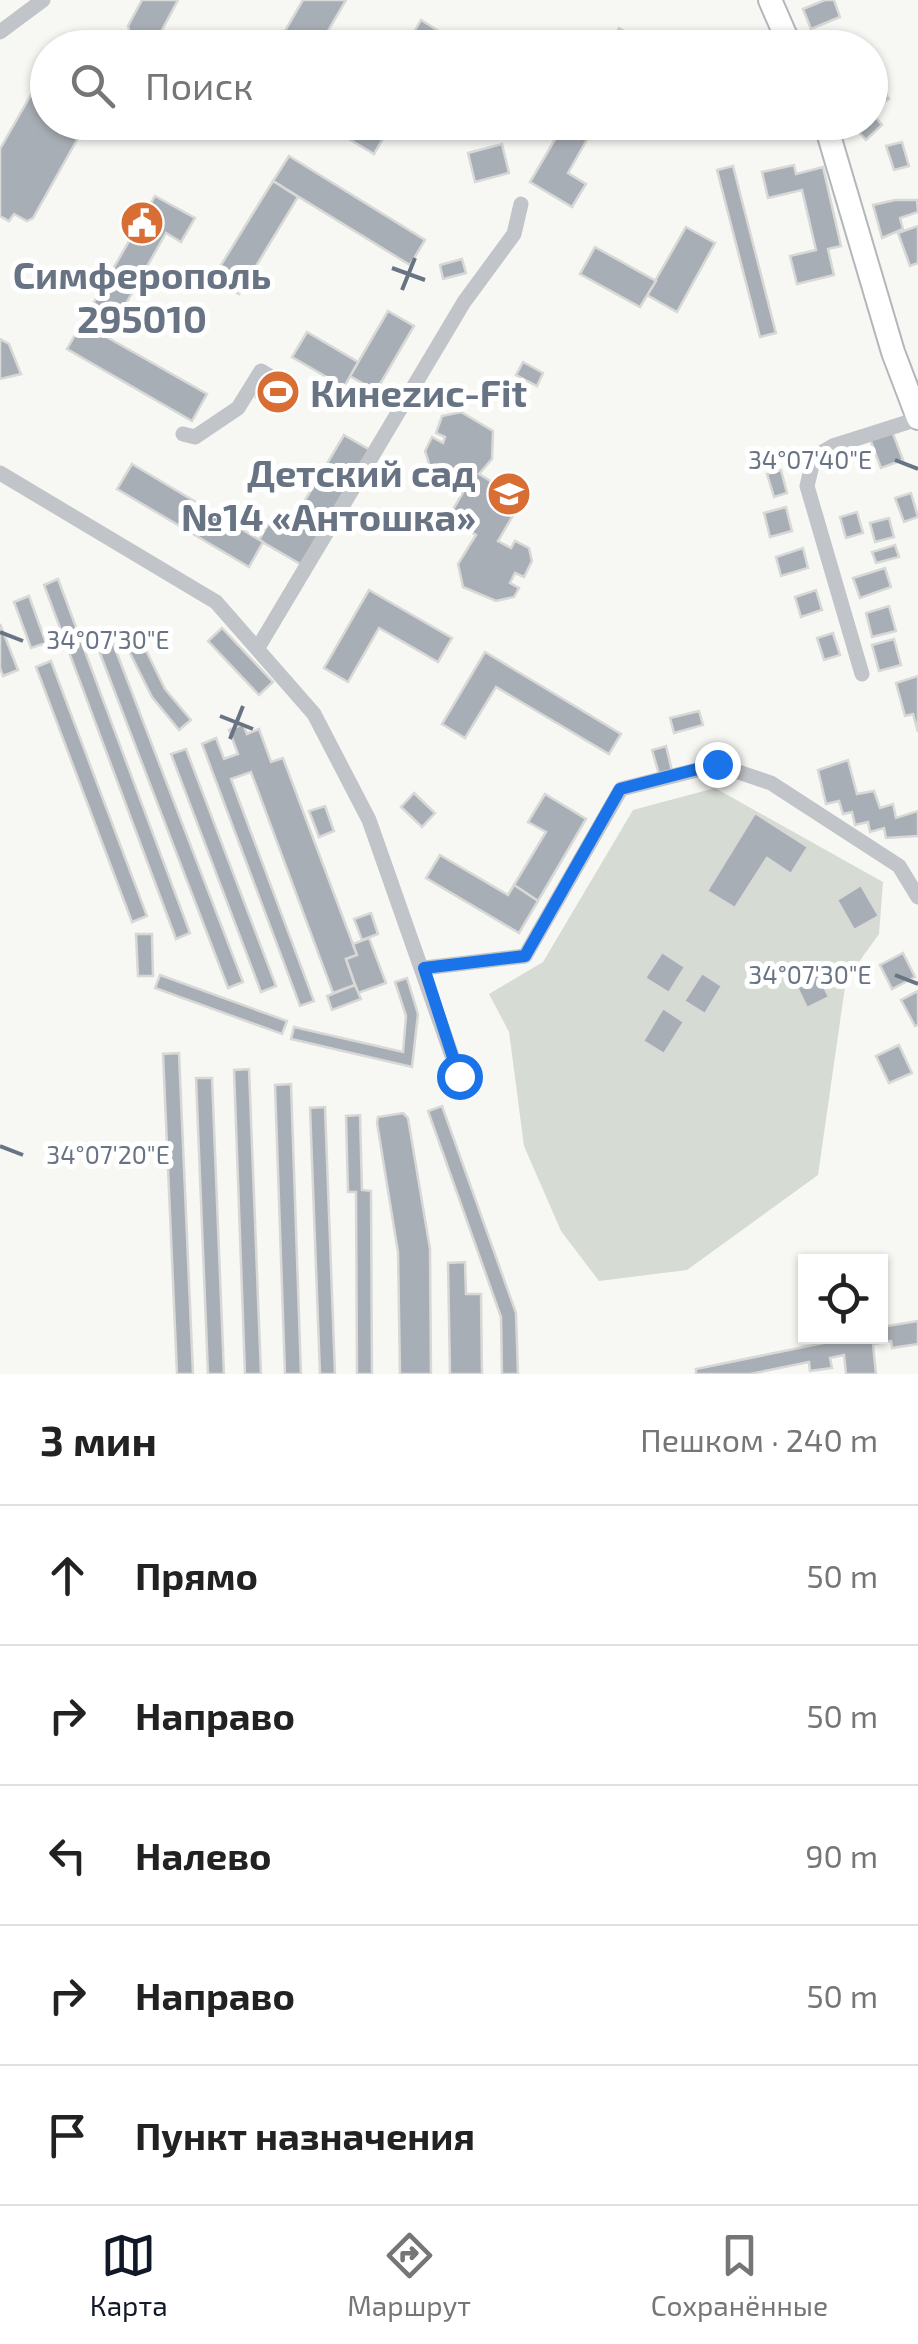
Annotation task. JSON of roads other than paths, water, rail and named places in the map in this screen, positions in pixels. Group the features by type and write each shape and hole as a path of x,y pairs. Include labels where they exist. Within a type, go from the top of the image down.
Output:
{"street":[{"path":"0,32 43,0"},
{"path":"770,0 783,30"},
{"path":"830,140 892,352 918,418 832,446 814,457 806,486 862,674"},
{"path":"259,646 464,302 514,234 520,204"},
{"path":"184,434 195,437 238,408 261,371 292,390"},
{"path":"0,473 216,602 259,646 314,714 362,806 424,968 459,1076"},
{"path":"424,968 525,956 620,789 717,764 771,783 899,866 918,897"}],"place":[{"name":"Симферополь 295010","path":"142,223"},
{"name":"Кинеzис-Fit","path":"278,392"},
{"name":"Детский сад №14 «Антошка»","path":"509,494"}]}
